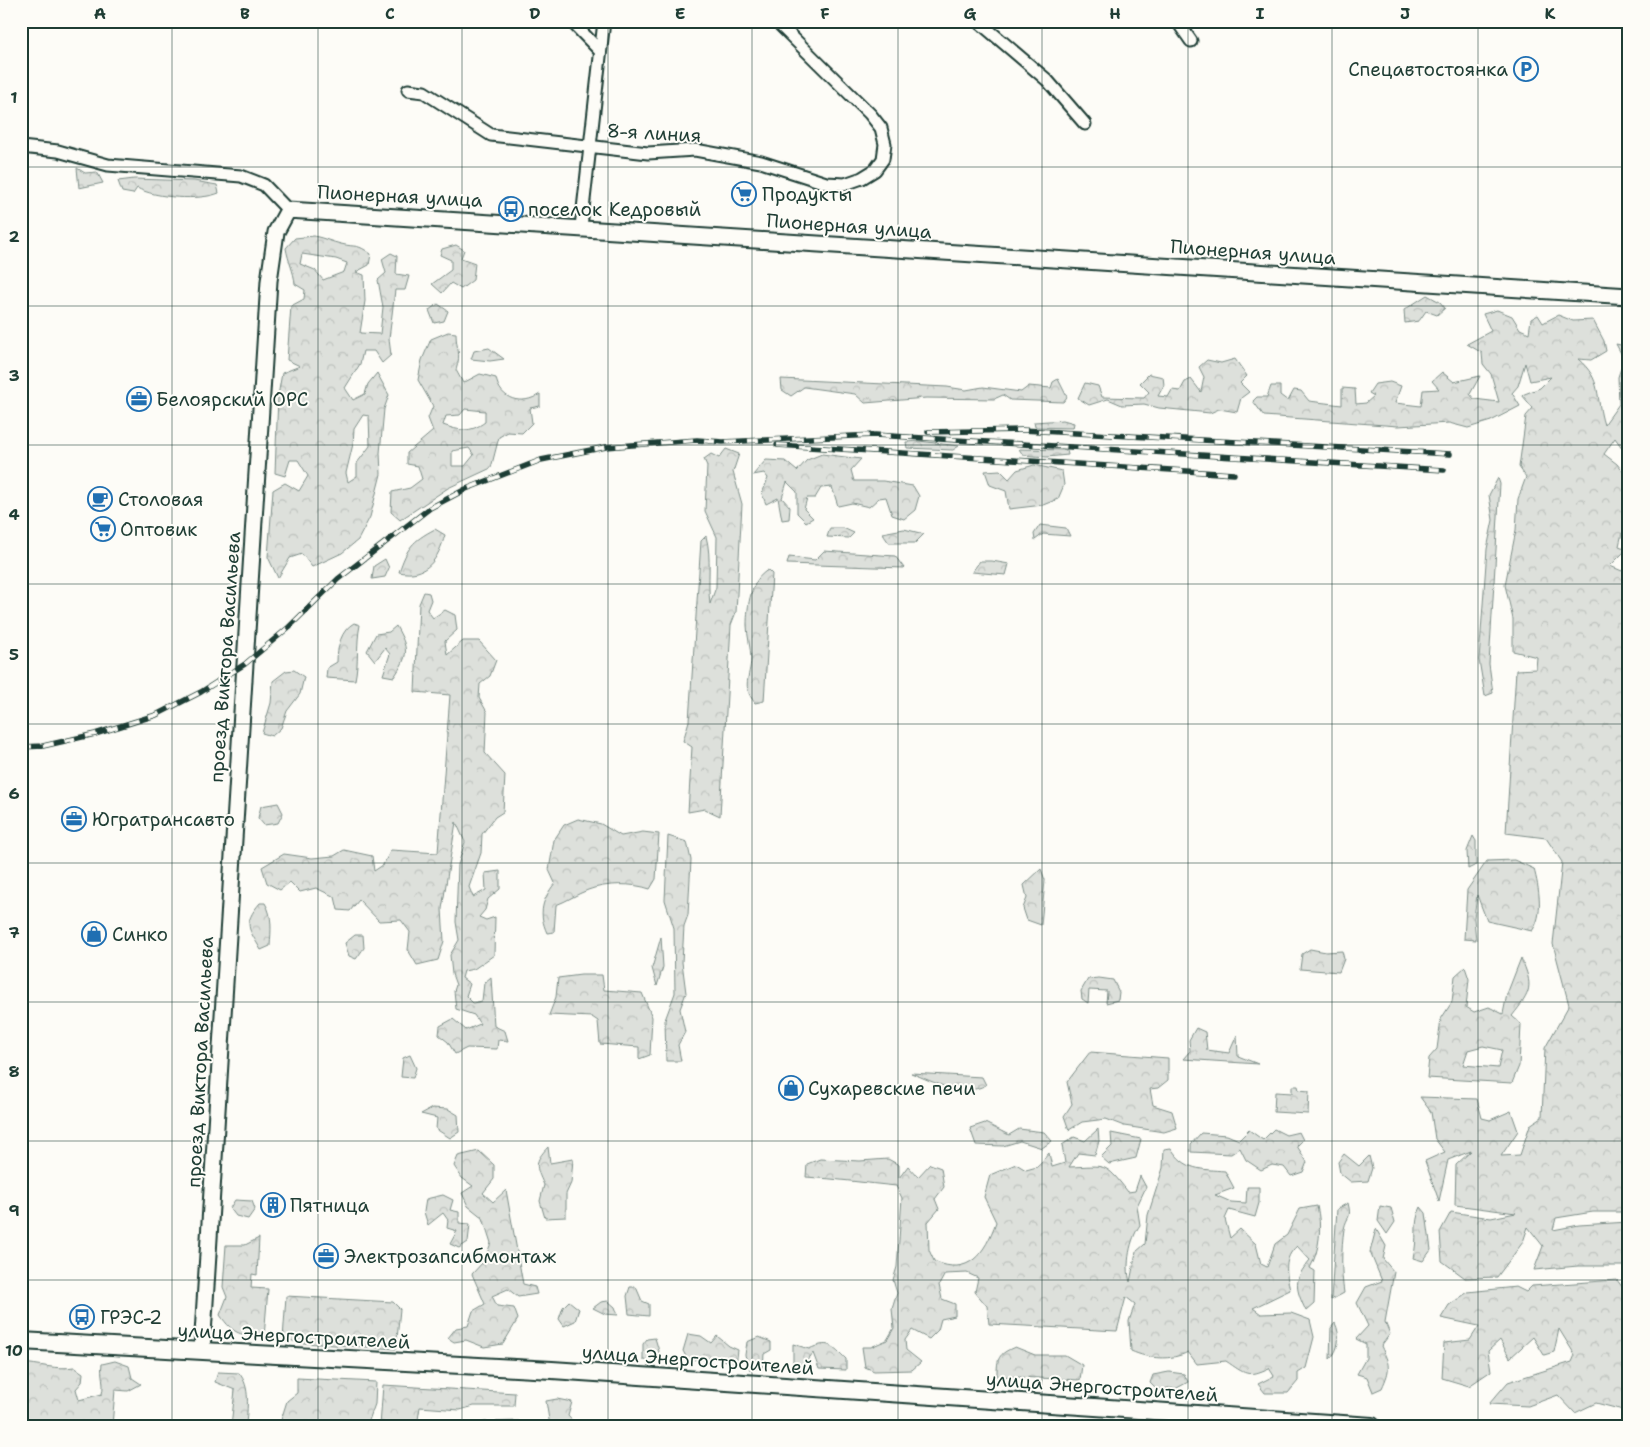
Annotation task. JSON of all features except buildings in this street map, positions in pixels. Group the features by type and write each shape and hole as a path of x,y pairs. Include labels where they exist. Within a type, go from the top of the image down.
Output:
{"main road":[{"name":"улица Энергостроителей","path":"21,1341 552,1370 1372,1426"}],"street":[{"path":"571,21 600,51"},
{"path":"581,227 604,21"},
{"name":"8-я линия","path":"408,90 424,92 491,135 648,153 694,150 761,162 826,183 845,184 862,178 875,170 883,159 885,144 881,128 870,114 776,21"},
{"path":"978,21 1047,80 1085,124"},
{"path":"1177,21 1191,41"},
{"path":"21,147 58,152 117,166 240,176 264,186 288,210"},
{"name":"Пионерная улица","path":"288,210 581,227 1629,296"},
{"name":"проезд Виктора Васильева","path":"202,1350 269,281 276,232 288,210"}],"green space":[{"path":"77,168 85,173 97,172 103,183 79,188"},
{"path":"134,179 194,181 217,185 219,193 189,198 155,194 137,188 133,194 122,192 118,181"},
{"path":"314,236 359,247 371,254 369,265 356,272 364,275 365,301 360,333 380,334 383,307 378,280 386,273 382,259 391,253 397,256 396,274 409,276 405,290 395,290 389,339 391,355 382,363 374,351 363,351 360,364 345,388 353,400 365,394 368,384 377,373 389,395 384,409 380,453 381,474 370,517 358,540 342,553 312,567 302,554 290,558 278,578 268,557 273,490 285,483 299,491 308,476 298,460 290,460 285,476 275,473 278,396 282,373 300,366 287,360 291,306 304,299 305,290 295,284 286,248 295,238","holes":["302,254 336,259 347,263 344,272 323,280 315,270 300,264","363,415 369,416 370,446 357,463 357,476 348,482 346,473 353,444 354,429"]},
{"path":"456,245 464,250 461,258 475,263 473,280 461,289 451,283 442,293 432,284 451,270 451,260 440,255 442,249"},
{"path":"1427,295 1440,302 1445,308 1437,315 1426,311 1419,321 1405,323 1404,310"},
{"path":"438,304 448,311 444,321 434,323 429,310"},
{"path":"1497,310 1512,316 1520,329 1529,333 1531,319 1538,315 1543,323 1558,315 1573,321 1593,320 1604,341 1606,351 1591,360 1578,359 1586,367 1595,382 1604,425 1619,404 1618,377 1624,359 1616,344 1629,347 1629,468 1624,463 1625,452 1615,438 1604,454 1617,464 1629,479 1629,530 1622,533 1619,546 1627,549 1610,566 1622,571 1629,563 1629,1212 1593,1212 1556,1218 1553,1230 1579,1225 1629,1222 1629,1266 1578,1266 1534,1270 1543,1246 1528,1227 1523,1242 1497,1277 1465,1278 1442,1261 1440,1232 1451,1212 1491,1218 1516,1213 1455,1205 1456,1165 1471,1151 1448,1160 1439,1201 1425,1161 1445,1152 1435,1139 1431,1112 1420,1097 1477,1099 1482,1118 1490,1120 1511,1111 1518,1131 1501,1156 1520,1155 1530,1125 1542,1117 1545,1048 1569,1005 1553,944 1562,862 1546,838 1506,833 1516,670 1536,669 1537,657 1513,651 1513,619 1505,585 1516,530 1518,499 1526,477 1519,467 1526,416 1533,408 1522,395 1540,388 1551,377 1530,381 1525,363 1518,386 1512,393 1520,406 1491,421 1468,428 1449,423 1398,426 1264,416 1253,401 1257,397 1267,397 1271,386 1280,386 1280,395 1288,401 1294,390 1301,391 1309,401 1342,405 1342,388 1355,389 1356,404 1366,403 1374,396 1369,393 1375,384 1390,382 1401,386 1395,403 1421,406 1423,390 1439,389 1432,381 1442,372 1454,382 1480,376 1470,394 1474,399 1499,402 1491,374 1483,364 1482,353 1467,344 1491,331 1483,314"},
{"path":"448,332 456,333 459,355 456,370 463,383 480,374 496,378 502,391 513,399 526,400 540,394 540,406 530,408 532,423 522,433 508,432 499,437 491,468 448,488 400,520 391,512 392,492 410,488 422,479 418,466 407,464 407,453 433,431 428,418 433,406 418,380 422,360 431,339","holes":["465,409 485,411 485,422 480,426 465,430 443,425 446,416 460,415","469,448 474,455 465,466 452,466 452,451"]},
{"path":"489,348 504,359 490,361 471,359 474,351"},
{"path":"1235,359 1247,376 1240,383 1249,392 1241,398 1237,412 1219,409 1210,413 1159,408 1144,404 1122,405 1108,399 1089,405 1078,398 1085,383 1098,386 1102,397 1144,398 1149,392 1140,383 1149,374 1163,377 1164,385 1158,396 1168,397 1172,390 1180,391 1185,382 1191,379 1201,392 1204,377 1199,367 1207,360 1221,363"},
{"path":"781,379 947,387 966,390 983,387 1021,392 1029,386 1051,388 1053,382 1058,379 1067,397 1063,402 1010,400 1003,395 994,399 926,398 865,403 855,394 804,387 791,396 782,390"},
{"path":"1063,420 1074,423 1073,428 1035,427 1034,422"},
{"path":"919,441 959,446 953,450 907,448 906,442"},
{"path":"726,449 739,454 733,472 742,504 736,612 731,625 720,816 705,809 688,812 692,747 683,741 689,721 701,541 706,536 709,553 710,604 716,587 717,537 705,511 707,466 704,459 711,454 719,458"},
{"path":"1019,449 1067,450 1068,455 1047,457 1023,455"},
{"path":"822,454 861,459 851,470 854,481 883,481 913,486 919,496 915,510 904,519 892,515 886,497 879,498 869,507 852,503 838,506 832,487 821,488 815,498 807,498 804,509 813,518 806,522 797,513 797,492 787,482 782,498 790,507 789,519 782,520 778,498 766,504 762,494 768,478 764,473 753,475 766,460 785,461 797,471 807,460"},
{"path":"1034,465 1062,471 1064,485 1058,499 1043,505 1009,509 1006,491 990,485 985,471 1000,470 1009,479 1017,470"},
{"path":"1498,478 1500,484 1489,664 1493,693 1485,696 1479,660 1487,549 1493,520 1489,495"},
{"path":"1040,525 1066,528 1070,536 1043,534 1035,540 1034,534"},
{"path":"830,528 843,528 854,533 849,538 827,537"},
{"path":"435,529 445,535 439,552 430,565 417,572 399,572 411,546 421,537"},
{"path":"904,529 924,534 915,543 889,543 882,533"},
{"path":"824,551 895,556 904,568 787,564 789,557 815,560"},
{"path":"385,559 389,568 385,577 372,579 374,566"},
{"path":"980,561 1009,564 1006,575 972,572"},
{"path":"768,570 772,574 764,701 755,703 747,686 751,659 747,618 754,586 762,574"},
{"path":"424,592 429,593 431,600 427,610 433,618 445,610 455,615 457,630 445,641 447,655 463,641 479,641 496,660 490,676 480,684 479,698 487,712 485,753 505,775 503,812 495,817 482,834 481,853 469,887 473,897 486,890 485,873 500,871 500,889 488,899 485,910 479,917 486,920 495,917 494,955 474,969 464,971 462,978 470,984 466,996 473,1003 482,1001 484,983 491,977 494,1026 505,1031 508,1041 498,1040 497,1049 467,1048 455,1054 448,1042 439,1035 440,1026 453,1019 466,1030 480,1024 474,1015 456,1009 454,991 456,985 452,974 450,955 459,940 456,922 458,865 465,842 456,822 442,909 444,941 438,960 417,965 408,950 410,932 401,920 379,921 359,900 350,911 338,910 335,897 316,888 300,892 290,882 280,890 267,883 262,867 284,854 312,858 334,856 344,850 372,856 374,871 383,865 391,850 438,853 450,695 415,692 419,604"},
{"path":"354,623 360,625 355,680 326,678 327,668 337,662 339,645 343,634"},
{"path":"396,626 406,652 394,677 383,675 390,654 385,648 375,661 367,651 376,634 389,632"},
{"path":"294,670 304,677 300,694 287,711 281,728 272,736 262,733 271,703 273,681 286,671"},
{"path":"278,803 283,813 278,823 264,825 258,818 261,806"},
{"path":"578,819 601,824 621,836 643,832 659,834 656,879 650,889 628,885 603,886 584,892 556,905 554,932 547,933 542,913 544,901 555,883 549,870 554,840 564,825"},
{"path":"668,836 687,842 691,860 688,915 684,926 682,962 686,993 680,1009 685,1032 678,1045 681,1061 666,1061 665,1020 675,993 674,928 665,900"},
{"path":"1473,836 1476,841 1476,865 1468,869 1467,851"},
{"path":"1514,860 1534,869 1539,893 1536,925 1532,931 1487,921 1477,895 1474,918 1476,940 1464,939 1467,890 1487,861"},
{"path":"1041,869 1045,880 1041,925 1027,920 1023,908 1027,898 1024,885"},
{"path":"260,903 265,903 268,908 271,924 270,946 261,950 249,926 251,916"},
{"path":"355,935 363,935 364,948 356,959 349,956 345,943"},
{"path":"661,937 663,967 657,986 652,968"},
{"path":"1310,949 1326,952 1342,951 1344,959 1339,972 1300,969 1302,954"},
{"path":"1521,958 1529,983 1527,995 1512,1016 1521,1024 1519,1066 1512,1083 1427,1078 1429,1058 1437,1049 1441,1019 1452,1002 1455,976 1465,967 1469,979 1466,1007 1474,1012 1489,1007 1503,1014 1507,994","holes":["1483,1046 1502,1050 1498,1068 1463,1065 1468,1050"]},
{"path":"602,975 604,990 642,993 652,1017 650,1055 639,1059 639,1047 600,1044 598,1021 592,1017 549,1015 556,997 558,978"},
{"path":"1088,979 1113,980 1119,992 1118,1000 1106,1003 1107,991 1089,990 1088,1003 1082,999 1081,991"},
{"path":"1196,1028 1205,1032 1207,1050 1229,1053 1237,1035 1238,1056 1258,1064 1183,1059 1190,1051 1189,1040"},
{"path":"1090,1052 1168,1058 1168,1080 1158,1088 1150,1089 1153,1105 1172,1111 1177,1128 1164,1132 1124,1126 1106,1119 1082,1122 1069,1130 1064,1116 1072,1104 1067,1082"},
{"path":"410,1055 416,1068 413,1078 401,1077 403,1058"},
{"path":"911,1073 982,1077 986,1085 977,1089 958,1089"},
{"path":"1292,1086 1298,1086 1299,1090 1309,1091 1308,1114 1274,1112 1275,1092 1292,1093"},
{"path":"432,1108 448,1109 458,1115 459,1132 450,1138 436,1129 437,1118 421,1114"},
{"path":"985,1123 1009,1135 1019,1129 1044,1132 1052,1141 1042,1148 1020,1141 1003,1146 976,1145 970,1128"},
{"path":"1098,1129 1099,1141 1095,1155 1078,1153 1069,1167 1098,1166 1109,1170 1128,1192 1135,1191 1140,1176 1146,1187 1137,1206 1140,1225 1129,1252 1128,1268 1130,1282 1136,1252 1145,1244 1148,1215 1163,1168 1164,1149 1171,1148 1176,1156 1188,1165 1208,1170 1225,1171 1234,1188 1215,1195 1231,1202 1246,1203 1247,1187 1259,1187 1259,1203 1255,1217 1229,1210 1225,1219 1230,1238 1240,1229 1256,1244 1261,1264 1267,1267 1275,1244 1287,1235 1300,1209 1317,1206 1319,1238 1316,1254 1310,1268 1315,1271 1314,1304 1306,1311 1298,1290 1298,1279 1310,1260 1297,1246 1289,1256 1287,1266 1290,1290 1253,1308 1261,1314 1291,1313 1310,1320 1314,1337 1306,1368 1298,1373 1298,1381 1288,1393 1265,1393 1258,1384 1274,1376 1269,1368 1251,1374 1242,1372 1226,1361 1197,1364 1188,1352 1174,1357 1160,1358 1145,1356 1131,1351 1129,1321 1135,1304 1126,1297 1117,1331 989,1324 987,1306 975,1292 978,1278 967,1273 945,1274 939,1285 942,1299 955,1304 955,1316 941,1319 938,1330 929,1339 912,1330 905,1340 906,1350 921,1362 912,1370 874,1371 865,1367 862,1347 871,1347 887,1340 894,1328 892,1309 897,1293 893,1280 897,1267 902,1198 896,1186 806,1177 807,1164 820,1159 860,1161 888,1159 899,1165 899,1178 908,1166 918,1177 930,1164 941,1168 944,1187 935,1199 939,1209 928,1222 929,1250 934,1261 957,1266 966,1264 981,1252 996,1222 984,1197 990,1175 1016,1164 1026,1170 1037,1167 1049,1153 1052,1167 1065,1163 1062,1145 1074,1137 1085,1141"},
{"path":"1274,1129 1286,1135 1299,1132 1303,1140 1297,1146 1307,1162 1303,1172 1291,1176 1284,1167 1272,1165 1261,1170 1246,1160 1240,1148 1231,1154 1191,1152 1191,1144 1201,1133 1227,1135 1239,1140 1249,1130 1263,1140"},
{"path":"1111,1133 1141,1139 1136,1158 1109,1164 1101,1157 1112,1146"},
{"path":"548,1147 550,1163 573,1159 571,1183 566,1194 566,1217 545,1218 540,1201 544,1185 537,1164"},
{"path":"479,1151 494,1165 494,1179 483,1193 493,1202 506,1190 523,1284 535,1287 537,1294 518,1297 508,1289 492,1296 497,1306 514,1308 518,1319 503,1344 484,1347 466,1340 454,1342 448,1338 456,1328 468,1326 473,1311 485,1304 472,1274 484,1261 491,1243 483,1218 468,1206 462,1193 473,1186 462,1178 454,1166 458,1156"},
{"path":"1344,1154 1359,1166 1369,1156 1372,1168 1368,1181 1351,1182 1340,1173 1338,1162"},
{"path":"443,1195 453,1200 450,1210 459,1212 459,1223 470,1224 468,1242 459,1248 450,1244 457,1231 447,1228 448,1220 443,1213 428,1225 424,1212 426,1199"},
{"path":"235,1200 252,1201 255,1209 248,1219 236,1216 230,1208"},
{"path":"1348,1203 1349,1215 1344,1229 1342,1253 1344,1293 1331,1300 1337,1209"},
{"path":"1380,1206 1391,1208 1395,1222 1387,1234 1378,1221"},
{"path":"1421,1207 1426,1213 1431,1250 1423,1261 1413,1258 1416,1244 1416,1225"},
{"path":"1376,1229 1386,1246 1383,1259 1394,1272 1385,1322 1390,1334 1381,1346 1388,1362 1388,1371 1382,1388 1373,1392 1367,1377 1357,1374 1366,1358 1366,1344 1356,1339 1368,1326 1357,1303 1366,1287 1382,1281 1370,1252"},
{"path":"259,1238 257,1275 252,1274 251,1288 268,1289 264,1337 238,1333 229,1327 220,1315 227,1297 223,1287 226,1245 245,1245"},
{"path":"1617,1280 1629,1296 1629,1408 1623,1410 1596,1403 1575,1413 1558,1395 1528,1406 1489,1404 1508,1382 1572,1362 1575,1355 1559,1329 1554,1352 1544,1355 1533,1337 1510,1358 1500,1340 1488,1351 1491,1371 1469,1386 1442,1378 1444,1343 1470,1340 1479,1326 1441,1318 1449,1305 1468,1292 1516,1287 1526,1292 1532,1286"},
{"path":"630,1287 636,1287 642,1301 649,1304 649,1316 629,1314 627,1296"},
{"path":"286,1296 393,1302 400,1309 396,1349 303,1343 283,1339"},
{"path":"569,1301 579,1309 575,1321 564,1326 559,1319 563,1307"},
{"path":"608,1301 615,1307 618,1315 605,1314 593,1308 601,1302"},
{"path":"1335,1323 1338,1332 1338,1342 1330,1359 1331,1328"},
{"path":"688,1334 701,1336 711,1343 717,1336 729,1346 738,1350 736,1365 718,1358 688,1360 683,1351"},
{"path":"759,1337 771,1342 771,1350 764,1354 763,1367 750,1370 745,1355 747,1342"},
{"path":"655,1338 659,1351 655,1361 643,1360 643,1344 647,1339"},
{"path":"793,1344 809,1349 821,1345 830,1345 846,1359 846,1370 819,1369 813,1353 804,1365 793,1364"},
{"path":"1015,1347 1035,1355 1065,1355 1082,1365 1080,1380 997,1376 997,1365 1000,1357"},
{"path":"115,1361 129,1366 132,1378 141,1384 128,1391 115,1390 112,1426 21,1426 21,1363 74,1367 83,1373 82,1382 76,1389 79,1400 102,1394 102,1364"},
{"path":"218,1372 239,1373 243,1379 247,1391 246,1426 231,1426 235,1390 215,1382"},
{"path":"1169,1372 1184,1374 1188,1382 1177,1388 1157,1390 1150,1383 1153,1375"},
{"path":"297,1378 376,1382 375,1404 367,1426 286,1426 281,1420 287,1401 297,1393"},
{"path":"383,1385 515,1393 514,1406 474,1406 460,1410 420,1407 417,1426 380,1426"},
{"path":"557,1399 572,1402 568,1416 577,1426 550,1426 546,1401"},
{"path":"519,1421 522,1426 477,1426 484,1422"}],"railway":[{"path":"928,432 1022,430 1450,454"},
{"path":"21,747 43,746 95,734 156,715 201,692 245,664 289,627 338,579 430,508 466,489 541,460 606,447 697,440 723,442 875,435 1444,470"},
{"path":"777,445 1234,474"}],"place":[{"name":"Спецавтостоянка","path":"1526,69"},
{"name":"Продукты","path":"744,194"},
{"name":"поселок Кедровый","path":"511,209"},
{"name":"Белоярский ОРС","path":"139,399"},
{"name":"Столовая","path":"100,499"},
{"name":"Оптовик","path":"103,529"},
{"name":"Югратрансавто","path":"74,819"},
{"name":"Синко","path":"94,934"},
{"name":"Сухаревские печи","path":"791,1088"},
{"name":"Пятница","path":"273,1205"},
{"name":"Электрозапсибмонтаж","path":"326,1256"},
{"name":"ГРЭС-2","path":"82,1317"}]}
